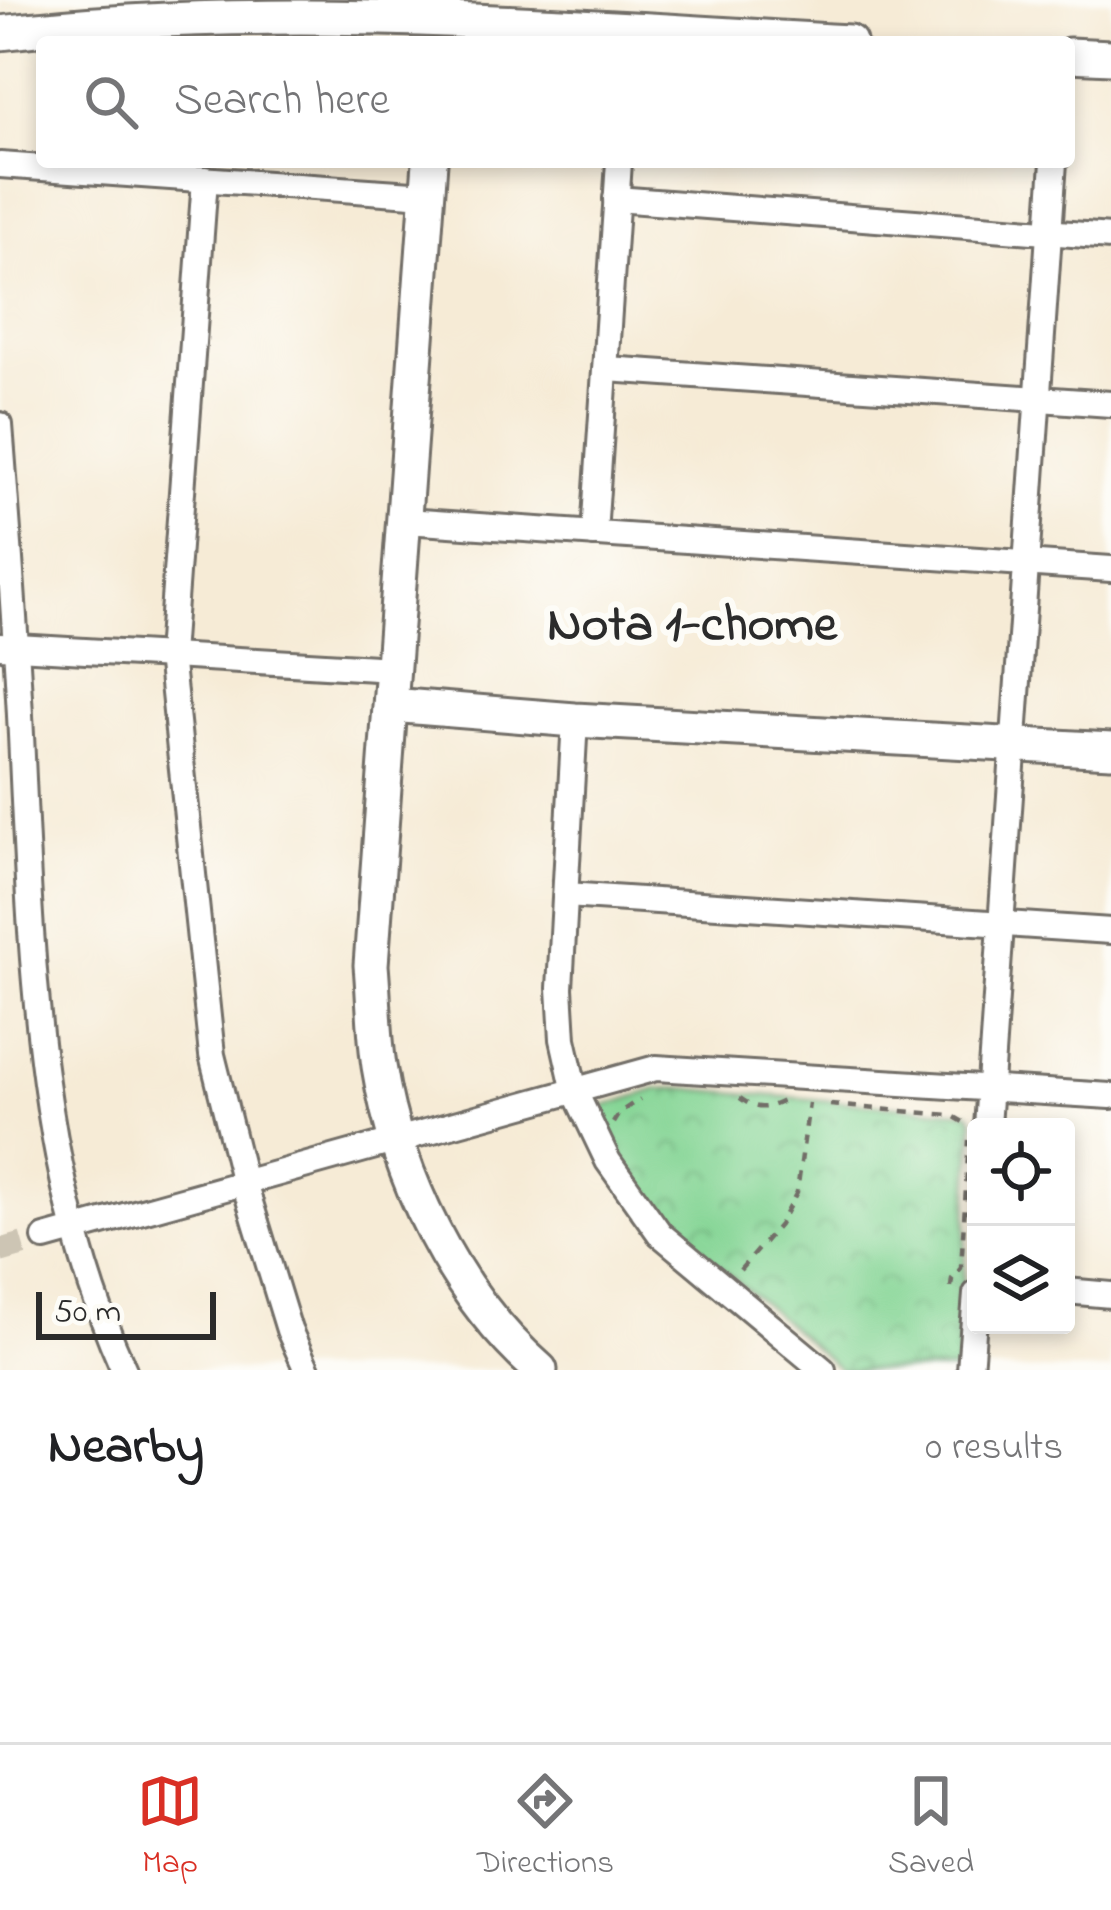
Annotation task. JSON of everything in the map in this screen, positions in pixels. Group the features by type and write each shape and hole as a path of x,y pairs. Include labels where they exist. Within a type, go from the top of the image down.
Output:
{"street":[{"path":"0,33 70,12 259,11 441,30 628,36"},
{"path":"1075,55 1111,57"},
{"path":"0,165 36,167"},
{"path":"44,168 205,179 428,178 371,965 379,1066 396,1140 433,1229 472,1296 540,1370"},
{"path":"594,534 619,168"},
{"path":"988,1118 1053,168"},
{"path":"205,179 170,655 212,1054 244,1183 289,1330 307,1370"},
{"path":"616,199 1111,238"},
{"path":"607,369 1111,404"},
{"path":"0,425 8,646 31,944 47,1082 76,1230 105,1328 124,1370"},
{"path":"406,521 1111,569"},
{"path":"8,646 394,669"},
{"path":"391,705 1111,750"},
{"path":"575,720 560,988 563,1040 575,1092 608,1161 659,1234 824,1370"},
{"path":"566,895 1111,931"},
{"path":"45,1238 672,1066 1111,1096"},
{"path":"1075,1293 1111,1295"},
{"path":"970,1370 973,1334"}],"path":[{"path":"612,1139 620,1112 649,1097"},
{"path":"723,1097 740,1098 753,1108 771,1109 780,1101 951,1114 962,1119 969,1135 961,1268"},
{"path":"739,1271 779,1225 797,1192 809,1103"}],"green space":[{"path":"658,1089 969,1112 973,1118 967,1118 967,1222 957,1370 840,1370 652,1208 597,1117 602,1107"}],"tunnel":[{"path":"0,1251 45,1238"}],"district":[{"name":"Nota 1-chome","path":"692,621"}]}
